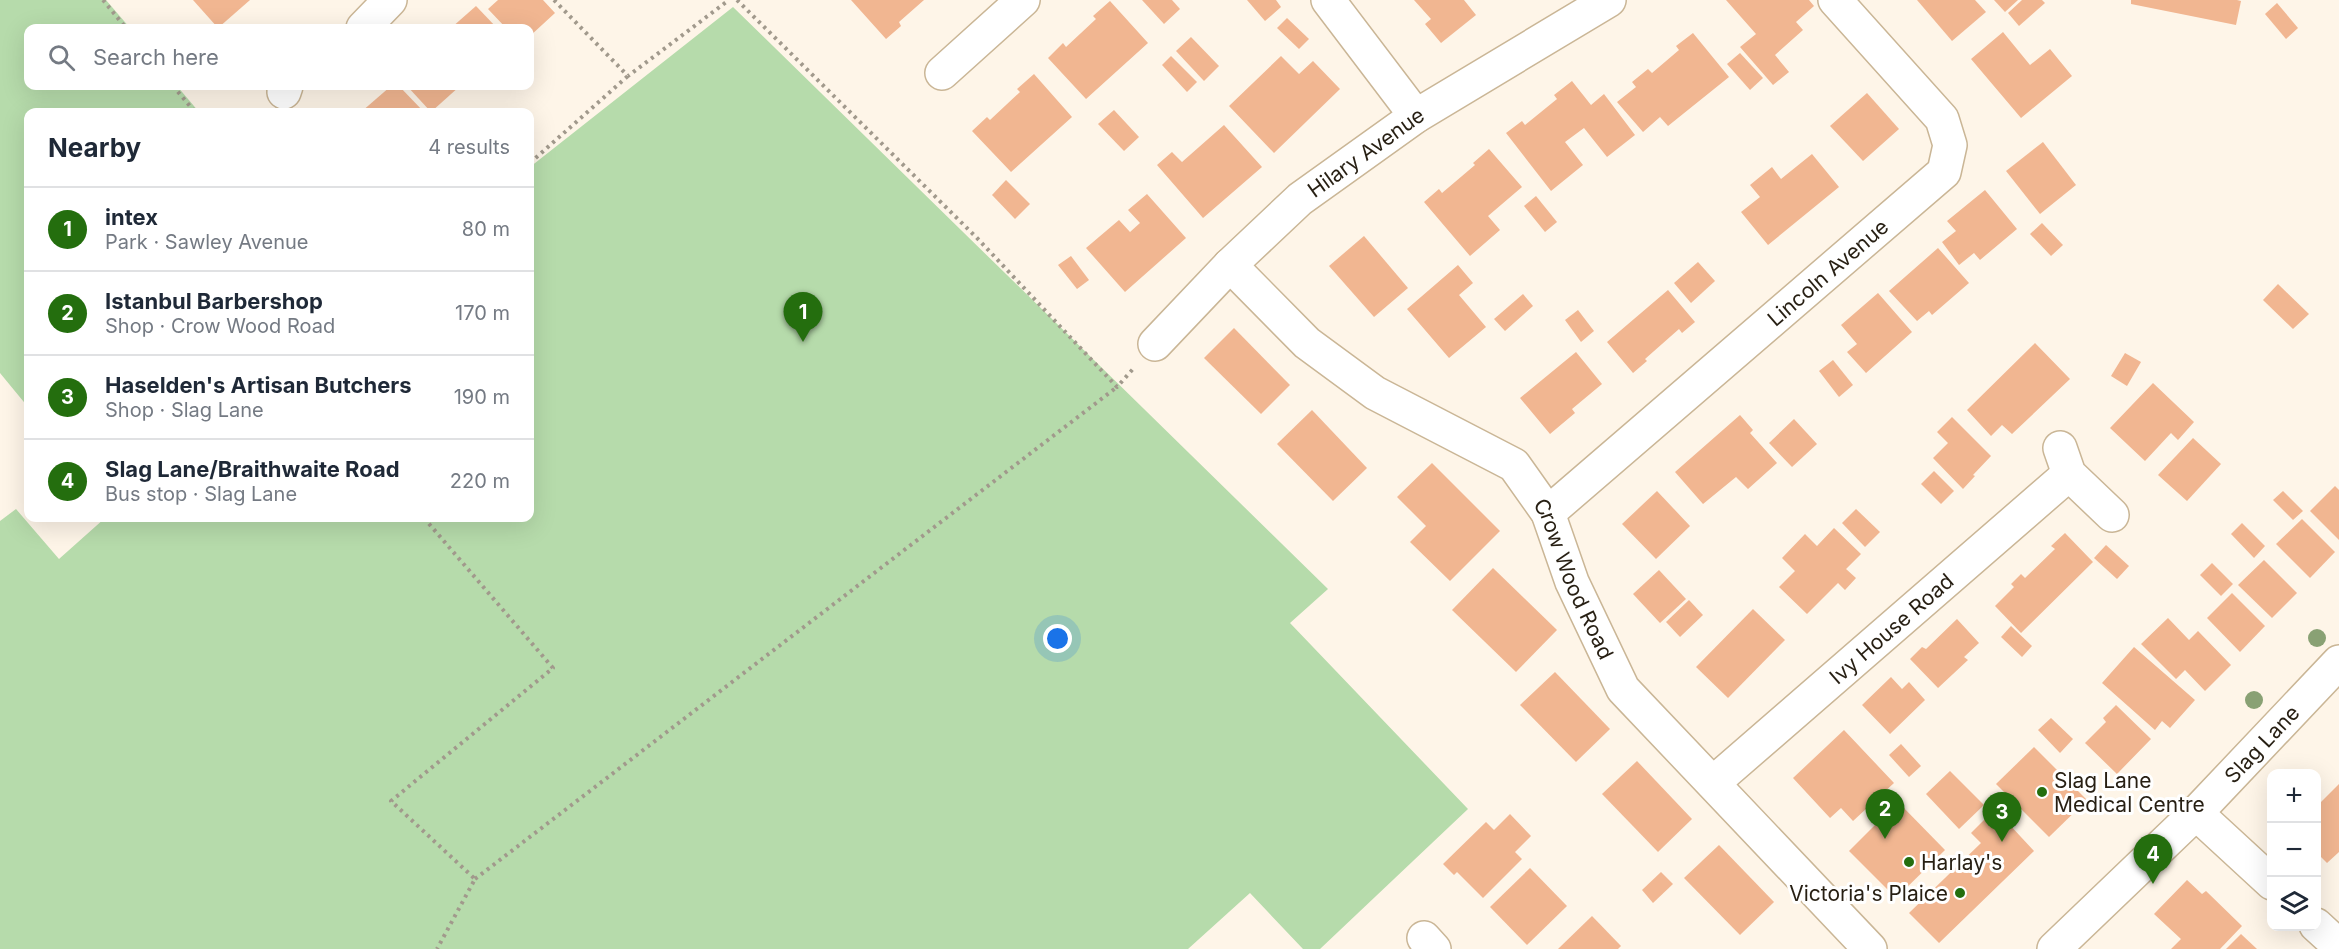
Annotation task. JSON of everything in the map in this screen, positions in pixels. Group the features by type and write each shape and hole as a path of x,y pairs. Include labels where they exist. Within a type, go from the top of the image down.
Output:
{"street":[{"path":"367,24 390,0"},
{"path":"942,73 1023,0"},
{"path":"1328,0 1416,116"},
{"name":"Hilary Avenue","path":"1155,344 1230,265 1300,199 1416,116 1609,0"},
{"name":"Lincoln Avenue","path":"1548,513 1944,172 1950,145 1941,119 1835,0"},
{"name":"Crow Wood Road","path":"1230,265 1307,343 1375,393 1514,465 1548,513 1572,582 1623,689 1870,949"},
{"name":"Ivy House Road","path":"1713,783 2064,461 2112,515"},
{"name":"Slag Lane","path":"2054,949 2196,813 2339,662"},
{"path":"2196,813 2267,879"},
{"path":"2321,930 2339,946"}],"path":[{"path":"103,0 123,24"},
{"path":"554,0 627,76"},
{"path":"534,159 627,76 729,0"},
{"path":"737,0 978,239 1117,387"},
{"path":"176,90 192,108"},
{"path":"437,949 475,879 1117,387 1155,344"},
{"path":"427,522 553,668 391,801 475,879"}],"green space":[{"path":"0,0 106,0 127,24 24,24 24,90 180,90 196,108 24,108 24,402 0,373"},
{"path":"733,7 1328,589 1290,623 1468,809 1320,949 1303,949 1250,893 1188,949 0,949 0,521 16,509 24,518 24,522 27,522 59,559 101,522 534,522 534,164"}],"building":[{"path":"193,0 250,0 223,24 214,24"},
{"path":"498,0 543,0 555,13 534,32 534,24 502,24 488,9"},
{"path":"851,0 924,0 899,22 901,26 886,39"},
{"path":"1142,0 1172,0 1180,9 1164,24"},
{"path":"1247,0 1276,0 1281,7 1265,21"},
{"path":"1414,0 1464,0 1476,15 1441,43 1425,24 1431,19"},
{"path":"1726,0 1809,0 1814,6 1796,22 1803,30 1775,55 1789,72 1773,85 1740,47 1756,34"},
{"path":"1917,0 1975,0 1986,12 1952,41"},
{"path":"1994,0 2018,0 2005,12"},
{"path":"2022,0 2042,0 2045,3 2019,26 2008,13"},
{"path":"2131,0 2241,1 2236,25 2131,4"},
{"path":"1110,1 1148,43 1086,99 1048,58 1063,43 1066,47 1096,19 1093,16"},
{"path":"2277,3 2298,28 2286,39 2265,14"},
{"path":"476,6 493,24 456,24"},
{"path":"1287,18 1309,39 1299,49 1277,28"},
{"path":"2003,32 2030,65 2050,49 2072,76 2021,118 1971,59"},
{"path":"1693,33 1729,77 1668,126 1660,117 1643,132 1617,102 1636,87 1632,82 1648,69 1652,73 1679,50 1676,46"},
{"path":"1191,37 1219,66 1204,81 1176,51"},
{"path":"1740,53 1763,78 1750,90 1727,64"},
{"path":"1171,56 1197,82 1187,92 1162,65"},
{"path":"1281,56 1299,74 1313,61 1340,89 1274,153 1229,106"},
{"path":"1034,74 1072,117 1011,172 972,131 987,117 990,120 1020,92 1017,89"},
{"path":"1572,81 1591,105 1604,94 1635,135 1607,157 1584,128 1565,142 1583,165 1551,191 1506,133 1522,121 1525,125 1557,99 1554,95"},
{"path":"386,90 403,90 420,108 366,108"},
{"path":"411,90 456,90 435,108 427,108"},
{"path":"1867,93 1899,129 1863,161 1830,126"},
{"path":"1114,110 1139,137 1124,151 1098,124"},
{"path":"1224,125 1262,167 1203,218 1157,165 1172,152 1182,162"},
{"path":"2043,142 2076,185 2040,214 2006,171"},
{"path":"1489,149 1522,187 1488,216 1500,230 1470,256 1424,202 1439,189 1442,193 1475,165 1473,163"},
{"path":"1812,154 1839,187 1768,245 1741,212 1760,197 1750,185 1772,167 1781,179"},
{"path":"1006,180 1030,204 1015,219 992,195"},
{"path":"1985,190 2017,229 1980,260 1974,253 1959,265 1942,242 1956,231 1947,221"},
{"path":"1147,194 1186,238 1125,292 1086,248 1119,220 1130,232 1140,223 1128,210"},
{"path":"1536,196 1557,222 1545,232 1524,206"},
{"path":"2042,223 2063,245 2051,256 2030,234"},
{"path":"1364,236 1408,288 1374,317 1329,266"},
{"path":"1938,248 1969,283 1932,315 1929,311 1917,321 1889,291"},
{"path":"1071,256 1089,280 1077,289 1058,265"},
{"path":"1698,262 1715,281 1691,303 1674,283"},
{"path":"1458,265 1473,283 1459,295 1486,327 1449,358 1407,309"},
{"path":"2278,284 2309,314 2293,329 2263,300"},
{"path":"1668,290 1695,322 1682,333 1679,329 1645,359 1647,361 1633,373 1607,342"},
{"path":"1878,293 1912,332 1866,373 1847,352 1857,344 1841,325"},
{"path":"1523,294 1533,306 1505,331 1494,319"},
{"path":"1578,310 1594,331 1581,342 1565,320"},
{"path":"1234,328 1290,385 1261,414 1204,358"},
{"path":"2035,343 2070,379 2012,434 2002,425 1991,436 1967,410"},
{"path":"1576,352 1602,384 1572,409 1575,413 1550,434 1520,398"},
{"path":"2125,353 2141,362 2127,386 2111,376"},
{"path":"1833,360 1853,385 1839,397 1819,371"},
{"path":"2153,383 2194,422 2178,440 2171,433 2145,461 2110,428"},
{"path":"1312,410 1367,468 1333,501 1277,444"},
{"path":"1740,415 1753,430 1750,433 1777,463 1748,489 1736,477 1703,504 1675,472"},
{"path":"1952,417 1991,456 1963,489 1933,458 1948,443 1937,432"},
{"path":"1794,419 1817,444 1792,467 1769,443"},
{"path":"2193,438 2221,464 2187,501 2158,475"},
{"path":"1432,463 1500,531 1450,581 1410,542 1426,526 1397,497"},
{"path":"1934,471 1954,491 1941,504 1921,484"},
{"path":"2335,486 2339,490 2339,540 2310,511"},
{"path":"1657,491 1690,526 1656,559 1622,524"},
{"path":"2283,491 2303,511 2293,520 2273,500"},
{"path":"1856,509 1880,532 1865,547 1842,523"},
{"path":"2302,519 2335,552 2310,578 2276,544"},
{"path":"2242,523 2265,546 2254,558 2231,534"},
{"path":"1834,528 1861,554 1846,569 1856,578 1845,590 1838,583 1807,614 1779,587 1795,571 1782,558 1805,534 1817,546"},
{"path":"2065,533 2093,562 2021,633 1995,606 2014,587 2011,584 2021,574 2025,578 2055,549 2051,546"},
{"path":"2106,545 2129,566 2117,579 2094,558"},
{"path":"2264,560 2297,593 2272,618 2238,585"},
{"path":"2212,563 2233,584 2221,596 2200,575"},
{"path":"1493,568 1557,630 1516,672 1452,610"},
{"path":"1659,570 1686,599 1660,623 1633,594"},
{"path":"2232,593 2265,626 2240,652 2207,618"},
{"path":"1689,600 1703,615 1680,637 1666,622"},
{"path":"1753,609 1785,640 1728,698 1696,667"},
{"path":"2168,618 2189,640 2198,631 2231,665 2205,691 2185,670 2176,679 2141,644"},
{"path":"1957,619 1979,643 1964,657 1968,660 1938,688 1910,659 1922,647 1926,649"},
{"path":"2011,626 2032,646 2022,657 2001,637"},
{"path":"2134,647 2195,700 2170,728 2162,721 2155,730 2102,683"},
{"path":"1555,672 1610,729 1576,762 1520,705"},
{"path":"1891,677 1902,689 1909,682 1925,700 1890,734 1862,705"},
{"path":"2116,705 2151,739 2117,774 2085,743 2106,722 2103,718"},
{"path":"2051,718 2073,739 2060,753 2038,730"},
{"path":"1844,730 1894,783 1853,821 1841,808 1830,818 1793,778"},
{"path":"1901,744 1921,766 1909,777 1889,755"},
{"name":"Slag Lane Medical Centre","path":"2034,747 2087,800 2049,837 1996,784"},
{"path":"1637,761 1692,819 1658,852 1602,794"},
{"path":"1950,771 1984,805 1959,829 1926,794"},
{"path":"2339,784 2339,852 2327,863 2321,857 2321,802"},
{"path":"1898,802 1945,850 1896,898 1849,851"},
{"path":"1995,809 2034,851 1939,943 1909,913 1981,843 1971,833"},
{"path":"1510,814 1531,836 1515,852 1522,859 1483,898 1457,872 1454,875 1443,864 1486,822 1494,830"},
{"path":"1719,845 1774,902 1740,935 1684,878"},
{"path":"1530,868 1567,906 1527,945 1490,907"},
{"path":"1661,872 1673,884 1653,903 1642,890"},
{"path":"2187,880 2202,894 2206,891 2242,926 2220,949 2171,949 2181,939 2154,914"},
{"path":"1592,916 1621,946 1618,949 1558,949"},
{"path":"2241,934 2257,949 2226,949"}],"place":[{"name":"intex","path":"803,342"},
{"name":"Slag Lane Medical Centre","path":"2042,792"},
{"name":"Istanbul Barbershop","path":"1885,839"},
{"name":"Haselden's Artisan Butchers","path":"2002,842"},
{"name":"Harlay's","path":"1909,862"},
{"name":"Slag Lane/Braithwaite Road","path":"2153,884"},
{"name":"Victoria's Plaice","path":"1960,893"}]}
